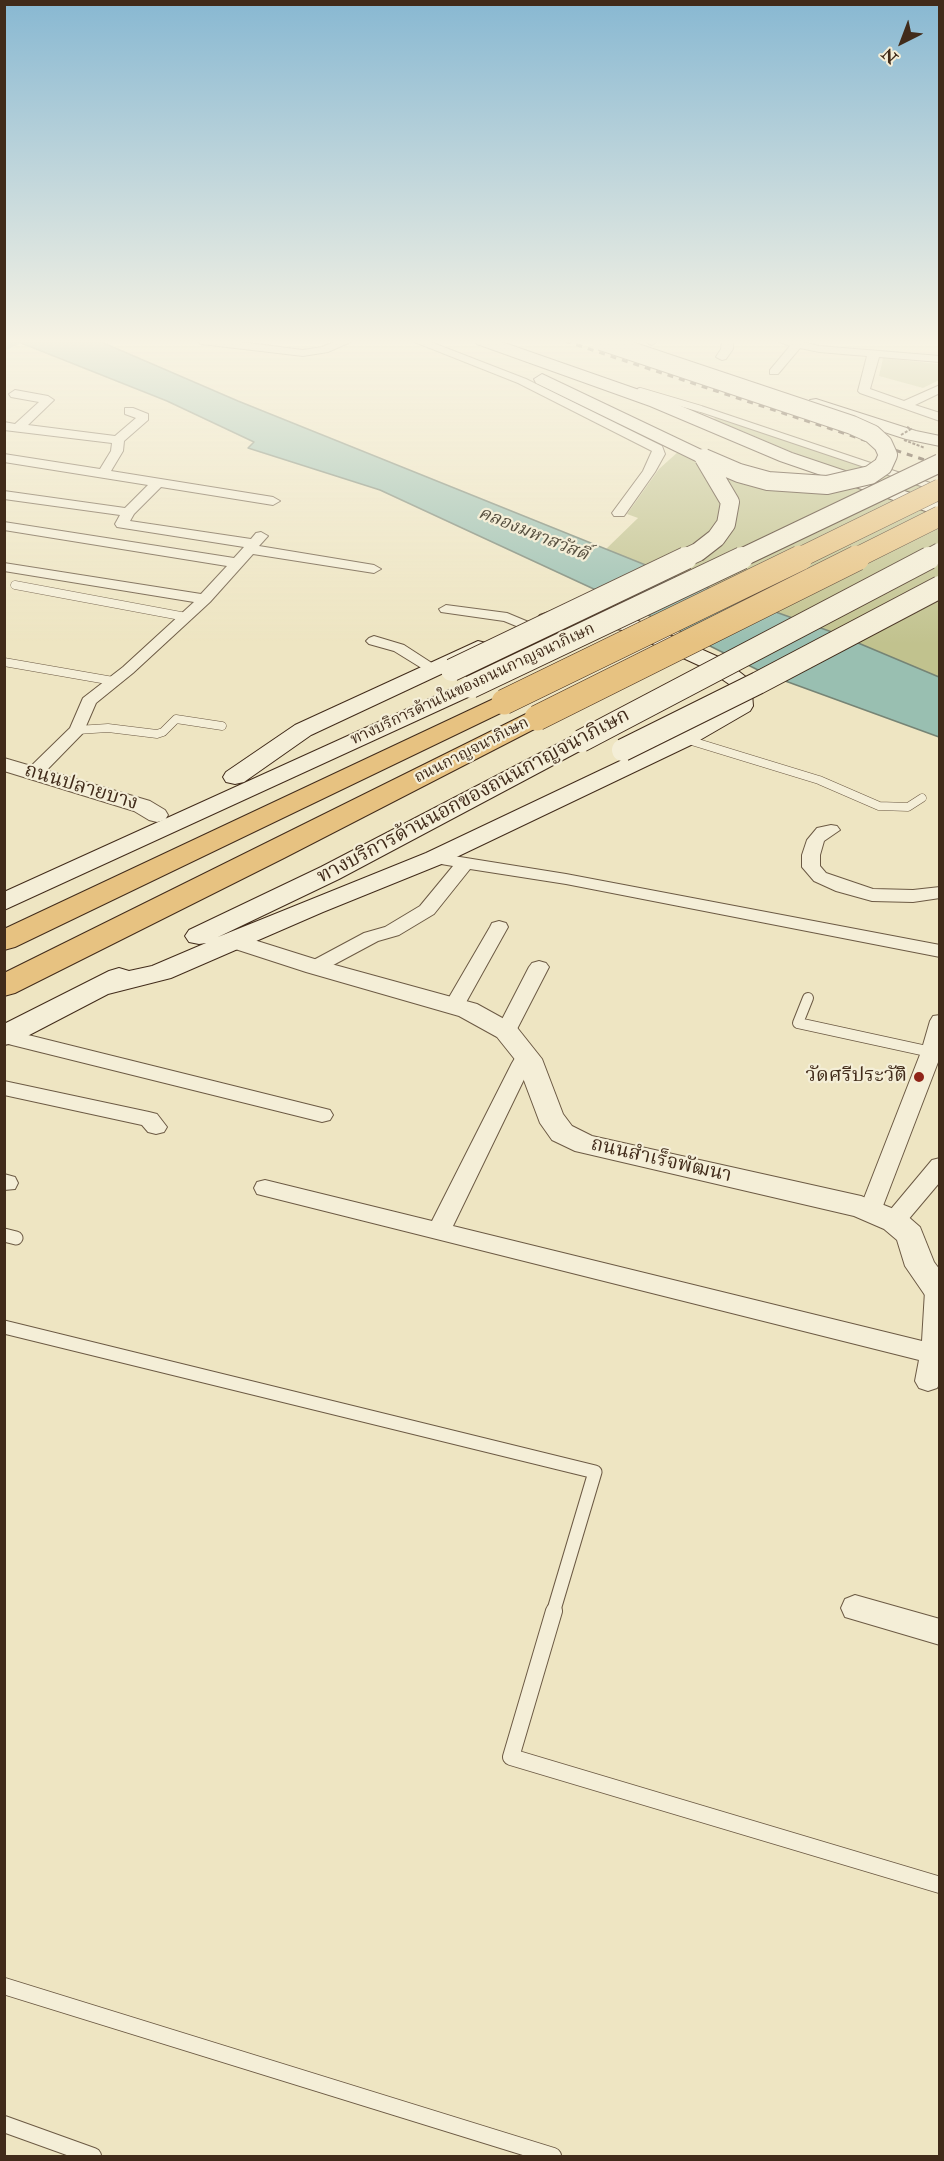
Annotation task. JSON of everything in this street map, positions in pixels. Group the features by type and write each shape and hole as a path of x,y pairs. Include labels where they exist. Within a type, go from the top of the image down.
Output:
{"highway":[{"name":"ถนนกาญจนาภิเษก","path":"4,941 504,702 939,489"},
{"name":"ถนนกาญจนาภิเษก","path":"4,986 264,858 939,516"}],"main road":[{"path":"672,442 739,473 768,481 826,485 870,475 883,466 888,455 881,442"},
{"path":"751,442 786,457 939,510"},
{"path":"442,669 698,552 716,538 726,524 730,502 704,458"},
{"name":"ทางบริการด้านในของถนนกาญจนาภิเษก","path":"6,902 246,782 471,687 939,463"},
{"name":"ทางบริการด้านนอกของถนนกาญจนาภิเษก","path":"4,1036 330,873 939,552"},
{"path":"314,906 369,870 461,830 623,750 758,683 939,588"},
{"path":"6,902 76,857 188,801 246,782 442,669 526,626 557,615 578,616 628,625 715,664 740,681 742,706 685,739 435,858 314,906 161,972 100,987"}],"street":[{"path":"104,472 117,452 118,442"},
{"path":"619,513 649,472 659,454 658,449 644,442"},
{"path":"4,458 104,472 273,501"},
{"path":"158,483 128,512 121,522 125,525 254,543 374,569"},
{"path":"4,495 128,512"},
{"path":"4,526 237,563"},
{"path":"34,773 77,729 89,701 128,670 205,599 254,543"},
{"path":"4,567 205,599"},
{"path":"446,609 507,617 526,626"},
{"path":"374,641 399,648 442,669"},
{"name":"ถนนปลายบาง","path":"4,764 142,806 157,815"},
{"path":"831,830 823,832 816,840 812,855 811,867 820,877 843,887 872,895 913,896 939,892"},
{"path":"435,858 566,879 939,951"},
{"path":"315,967 371,937 392,931 427,910 465,864"},
{"path":"454,1006 499,927"},
{"name":"ถนนสำเร็จพัฒนา","path":"235,941 315,967 468,1010 506,1031 529,1059 550,1116 562,1132 585,1144 882,1216"},
{"path":"506,1031 539,967"},
{"path":"882,1216 939,1021"},
{"path":"4,1036 322,1115"},
{"path":"439,1231 522,1063 529,1059"},
{"path":"4,1088 149,1119 156,1126"},
{"path":"882,1216 939,1166"},
{"path":"264,1188 933,1354"},
{"path":"882,1216 910,1234 920,1266 938,1292 933,1354 928,1381"},
{"path":"855,1608 939,1632"}],"lane":[{"path":"799,442 939,489"},
{"path":"15,585 186,617"},
{"path":"4,662 112,681"},
{"path":"77,729 108,728 157,734 163,732 176,719 222,726"},
{"path":"685,739 819,780 879,806 908,807 922,798"},
{"path":"808,998 798,1023 931,1052"},
{"path":"4,1328 595,1472 511,1757 939,1885"},
{"path":"4,1986 553,2157"},
{"path":"4,2124 93,2157"}],"green space":[{"path":"768,442 792,442 939,491 939,505 816,462"},
{"path":"679,451 800,478 831,477 939,514 939,677 832,632 663,572 606,549 638,518 627,514 659,469"}],"water":[{"name":"คลองมหาสวัสดิ์","path":"254,442 340,442 663,572 832,632 939,677 939,737 766,674 624,603 380,490 248,448"}],"railway":[{"path":"870,442 940,465"}],"place":[{"name":"วัดศรีประวัติ","path":"919,1077"}]}
